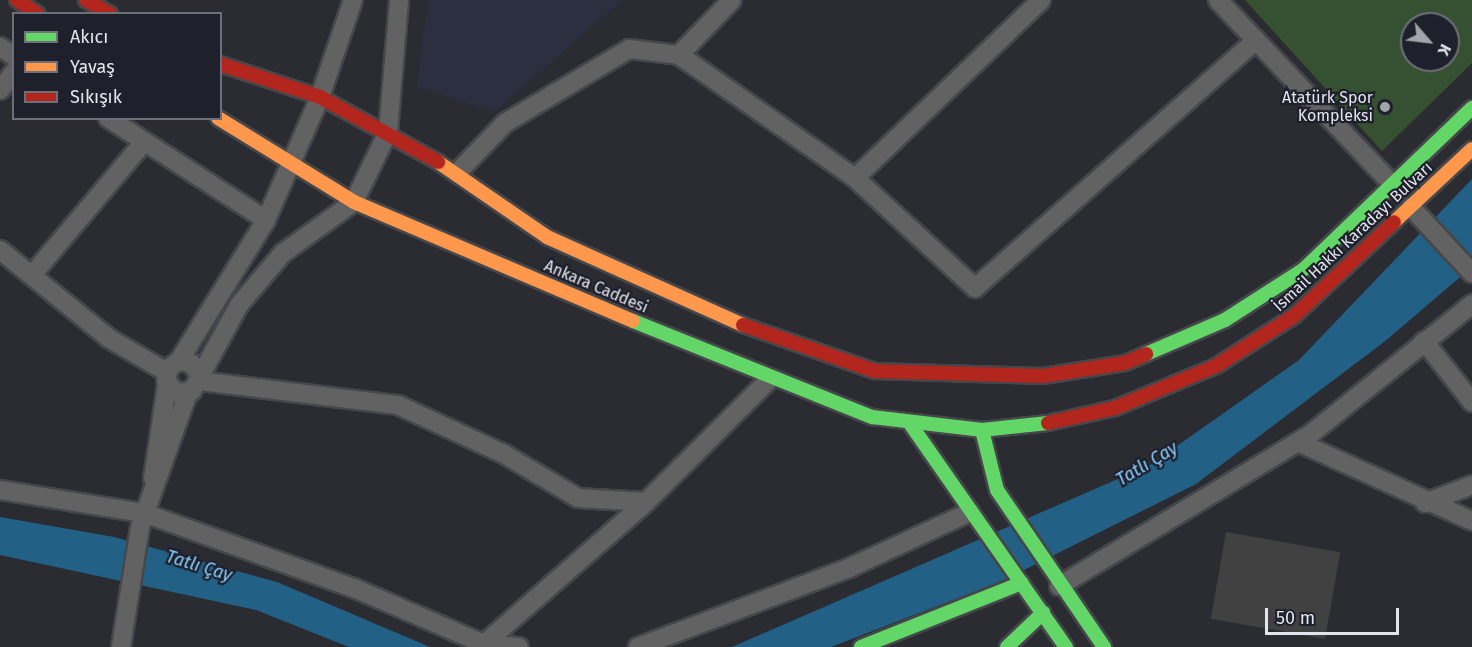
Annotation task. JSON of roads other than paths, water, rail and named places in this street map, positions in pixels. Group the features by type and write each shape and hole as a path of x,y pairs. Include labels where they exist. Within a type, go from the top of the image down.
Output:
{"main road":[{"path":"17,0 35,12"},
{"path":"86,0 107,12"},
{"path":"222,65 320,97 388,132 457,173 547,237 787,345 874,371 985,376 1097,369 1185,341 1304,269 1472,108"},
{"name":"Ankara Caddesi","path":"221,120 290,166 354,202 834,406 911,425 982,430"},
{"name":"İsmail Hakkı Karadayı Bulvarı","path":"982,430 1031,427 1115,408 1216,366 1294,316 1416,213 1472,149"},
{"path":"911,425 1066,647"},
{"path":"982,430 990,476 1012,516 1104,647"},
{"path":"861,647 1020,581"},
{"path":"1007,647 1043,613"}],"street":[{"path":"152,492 171,373 266,220 320,97 353,0"},
{"path":"121,647 142,520 195,382 239,304 283,253 354,202 388,132 399,0"},
{"path":"679,55 732,0"},
{"path":"855,178 1041,0"},
{"path":"1218,0 1392,184"},
{"path":"457,173 505,123 629,49 679,55 855,178 975,288 1256,40"},
{"path":"0,90 12,75"},
{"path":"111,120 266,220"},
{"path":"32,275 144,142"},
{"path":"1416,213 1472,273"},
{"path":"0,250 110,339 171,373 176,393 195,382 398,405 504,454 578,498 646,502"},
{"path":"1059,586 1298,442 1472,304"},
{"path":"1424,341 1472,402"},
{"path":"171,373 191,363 195,382"},
{"path":"484,644 646,502 770,379"},
{"path":"1298,442 1425,502 1472,521"},
{"path":"1425,502 1472,485"},
{"path":"0,490 142,520 354,588 484,644 519,647"},
{"path":"638,647 849,568 970,512"}],"water":[{"path":"1472,179 1472,267 1384,342 1196,484 1002,581 831,647 732,647 1150,465 1299,360"},
{"name":"Tatlı Çay","path":"0,517 114,537 277,582 430,647 349,647 256,610 0,555"}],"place":[{"name":"Atatürk Spor Kompleksi","path":"1385,107"}]}
